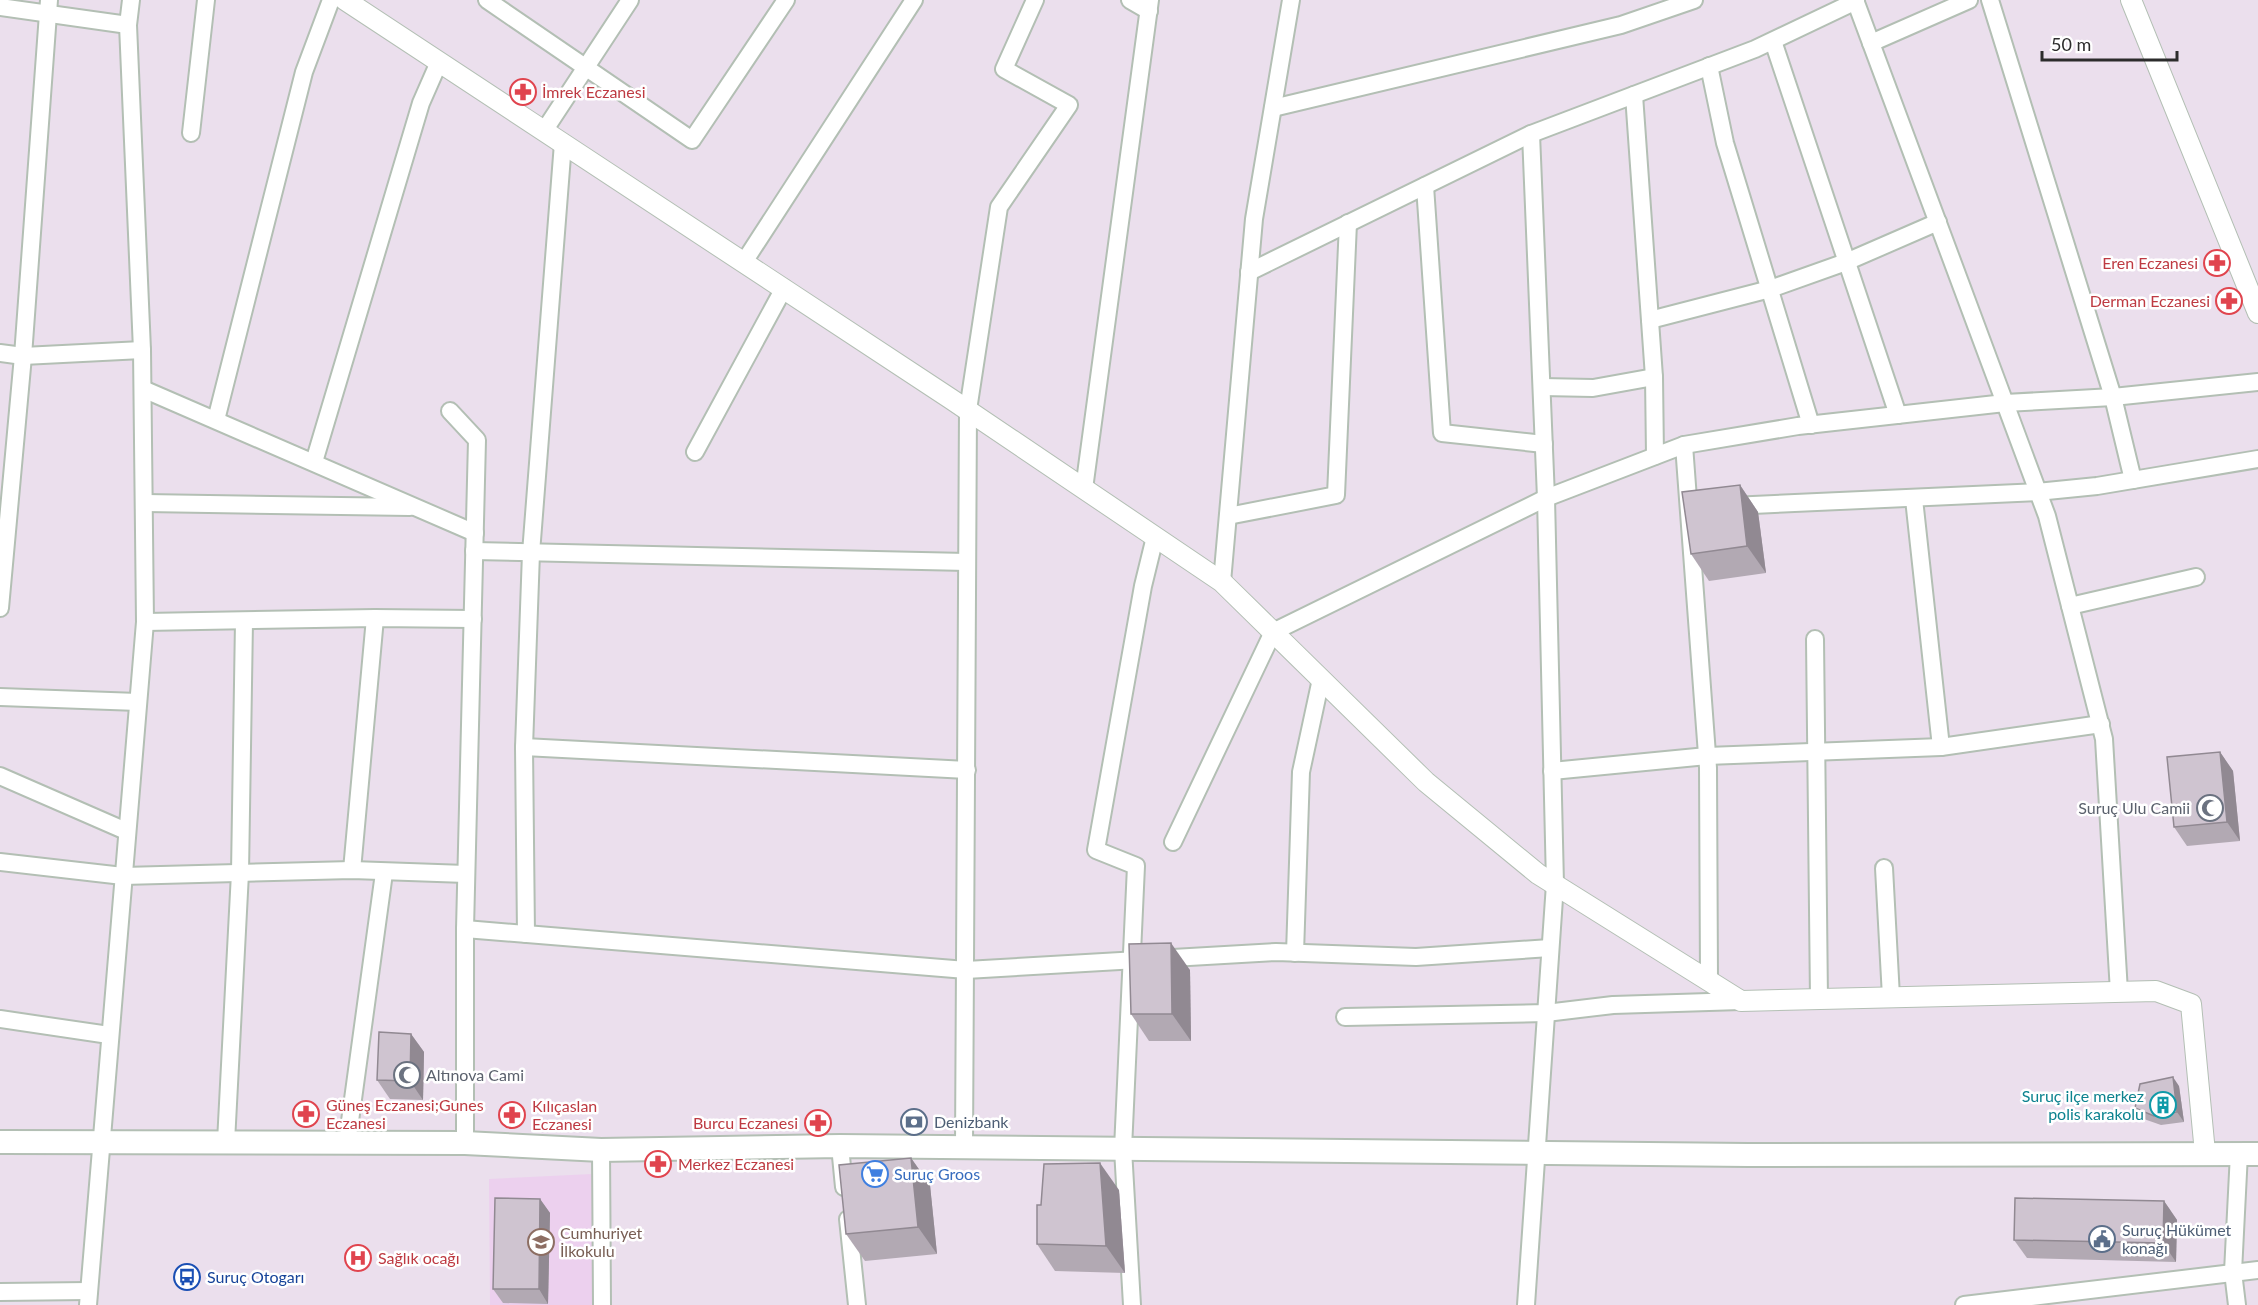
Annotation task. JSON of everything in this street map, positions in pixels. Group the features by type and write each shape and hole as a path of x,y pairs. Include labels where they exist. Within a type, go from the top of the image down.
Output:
{"main road":[{"path":"0,1142 465,1143 602,1150 840,1146 1536,1153 2248,1154"}],"street":[{"path":"0,1292 88,1298 145,622 142,350 128,25 131,0"},
{"path":"191,133 206,0"},
{"path":"216,420 304,72 331,0"},
{"path":"345,0 968,410 1222,582 1426,782 1538,874 1741,1000"},
{"path":"487,0 692,140 786,0"},
{"path":"544,131 630,0"},
{"path":"744,262 914,0"},
{"path":"964,1147 968,410 999,207 1069,105 1004,69 1035,0"},
{"path":"1084,489 1150,6 1130,0"},
{"path":"1222,582 1254,219 1291,0"},
{"path":"1273,108 1621,25 1694,0"},
{"path":"1871,43 1969,0"},
{"path":"1990,0 2114,397 2133,480"},
{"path":"2131,0 2258,313"},
{"path":"1250,272 1531,134 1773,41 1855,1 2047,516 2104,739 2119,992"},
{"path":"0,8 48,8 128,25"},
{"path":"0,608 23,356 48,8"},
{"path":"1773,41 1899,415"},
{"path":"314,462 421,103 439,62"},
{"path":"1710,66 1725,143 1811,425"},
{"path":"1634,95 1654,377 1655,456"},
{"path":"1526,1305 1555,884 1546,498 1531,134"},
{"path":"526,934 524,747 531,553 562,143"},
{"path":"1425,186 1442,433 1544,444"},
{"path":"1650,320 1770,289 1846,262 1938,222"},
{"path":"1228,516 1336,495 1348,224"},
{"path":"695,452 784,288"},
{"path":"0,353 23,356 142,350"},
{"path":"1542,387 1593,388 1654,377"},
{"path":"1173,842 1273,632 1546,498 1684,445 1811,425 2005,403 2114,397 2258,382"},
{"path":"143,389 420,507 475,533"},
{"path":"450,411 477,440 465,929 465,1143"},
{"path":"1684,445 1700,507 1707,756 1709,981"},
{"path":"1700,507 2037,492 2133,480 2258,459"},
{"path":"1914,499 1941,747"},
{"path":"145,503 420,507"},
{"path":"1132,1305 1123,1149 1136,866 1096,850 1143,586 1155,537"},
{"path":"474,551 967,562"},
{"path":"2070,606 2196,577"},
{"path":"145,622 375,618 473,619"},
{"path":"352,870 375,618"},
{"path":"226,1142 240,873 244,621"},
{"path":"1815,639 1814,752 1819,999"},
{"path":"1295,953 1300,772 1321,679"},
{"path":"0,697 138,702"},
{"path":"1552,771 1707,756 1941,747 2101,724"},
{"path":"524,747 967,770"},
{"path":"0,776 126,831"},
{"path":"0,862 123,876 352,870 384,873 466,874"},
{"path":"1884,868 1891,997"},
{"path":"348,1143 384,873"},
{"path":"465,929 966,970 1132,959 1295,953 1416,957 1550,948"},
{"path":"1345,1017 1546,1013 1613,1005 1741,1000 2156,991 2191,1004 2205,1153"},
{"path":"0,1019 109,1035"},
{"path":"840,1146 858,1305"},
{"path":"602,1150 602,1305"},
{"path":"2237,1305 2233,1272 2248,1154"},
{"path":"1964,1305 2258,1270"}],"shaded area":[{"name":"Cumhuriyet İlkokulu","path":"592,1174 595,1305 490,1305 489,1179"}],"building":[{"path":"1740,485 1747,546 1691,554 1682,492"},
{"path":"2220,752 2227,822 2174,827 2167,757"},
{"path":"1171,943 1172,1014 1131,1014 1129,944"},
{"path":"379,1032 411,1034 410,1081 377,1080"},
{"path":"2173,1077 2177,1112 2154,1116 2135,1108 2140,1084"},
{"path":"911,1158 918,1227 846,1234 839,1165"},
{"path":"1100,1163 1106,1246 1037,1244 1037,1205 1041,1205 1044,1164"},
{"path":"495,1198 540,1199 539,1289 493,1289"},
{"path":"2015,1198 2164,1201 2163,1243 2014,1240"}],"place":[{"name":"İmrek Eczanesi","path":"523,92"},
{"name":"Eren Eczanesi","path":"2217,263"},
{"name":"Derman Eczanesi","path":"2229,301"},
{"name":"Suruç Ulu Camii","path":"2210,808"},
{"name":"Altınova Cami","path":"407,1075"},
{"name":"Suruç ilçe merkez polis karakolu","path":"2163,1105"},
{"name":"Güneş Eczanesi;Gunes Eczanesi","path":"306,1114"},
{"name":"Kılıçaslan Eczanesi","path":"512,1115"},
{"name":"Denizbank","path":"914,1122"},
{"name":"Burcu Eczanesi","path":"818,1123"},
{"name":"Merkez Eczanesi","path":"658,1164"},
{"name":"Suruç Groos","path":"875,1174"},
{"name":"Suruç Hükümet konağı","path":"2102,1239"},
{"name":"Cumhuriyet İlkokulu","path":"541,1242"},
{"name":"Sağlık ocağı","path":"358,1258"},
{"name":"Suruç Otogarı","path":"187,1277"}]}
